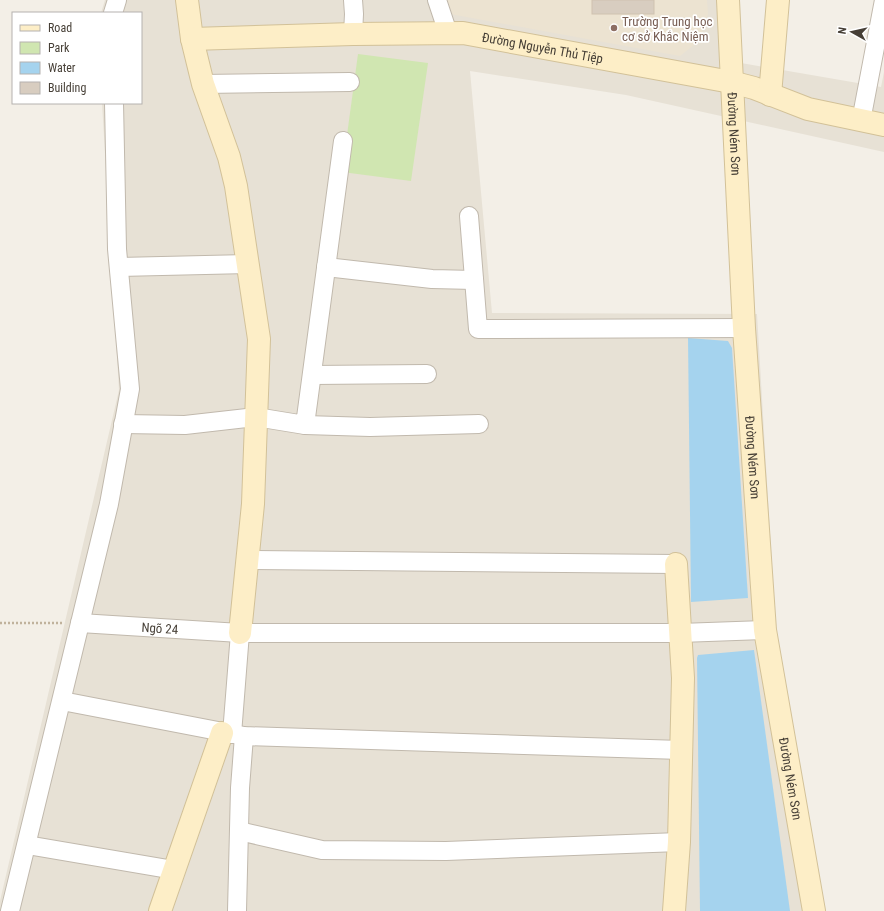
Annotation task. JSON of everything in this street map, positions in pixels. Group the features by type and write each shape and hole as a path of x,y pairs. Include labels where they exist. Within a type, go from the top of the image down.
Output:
{"street":[{"path":"113,12 117,0"},
{"path":"187,0 192,39 203,84 229,157 236,186 259,339 253,504 240,633 233,734 239,830 237,911"},
{"path":"352,34 353,0"},
{"path":"437,0 448,33"},
{"name":"Đường Ném Sơn","path":"728,0 744,328 765,630 814,911"},
{"path":"770,95 778,0"},
{"path":"861,120 884,0"},
{"name":"Đường Nguyễn Thủ Tiệp","path":"192,39 352,34 463,33 731,82 808,109 884,125"},
{"path":"203,84 350,82"},
{"path":"10,911 109,504 130,389 119,268 114,104"},
{"path":"305,425 343,141"},
{"path":"469,216 478,328 744,328"},
{"path":"119,268 248,264"},
{"path":"326,267 432,279 474,280"},
{"path":"312,375 427,374"},
{"path":"123,424 185,425 256,417 305,425 370,427 479,424"},
{"path":"248,560 676,564 683,678 679,842 674,911"},
{"name":"Ngõ 24","path":"80,623 240,633 680,632 765,630"},
{"path":"62,700 233,734 681,750"},
{"path":"160,911 174,870 233,734"},
{"path":"239,830 322,850 446,851 679,842"},
{"path":"27,845 174,870"}],"path":[{"path":"0,622 80,623"}],"shaded area":[{"path":"105,0 737,0 741,63 881,87 884,72 884,152 626,95 470,71 492,313 757,314 776,634 825,911 0,911 0,901 119,390 102,104 142,104 142,12 101,12"},
{"name":"Trường Trung học cơ sở Khắc Niệm","path":"445,0 707,0 708,14 699,41 680,56 450,14"}],"green space":[{"path":"358,54 428,63 411,181 342,172"}],"water":[{"path":"688,338 728,341 732,348 748,598 691,602"},
{"path":"754,650 790,911 700,911 697,658 698,655"}],"building":[{"path":"592,0 654,0 654,14 592,14"}],"place":[{"name":"Trường Trung học cơ sở Khắc Niệm","path":"614,28"}]}
